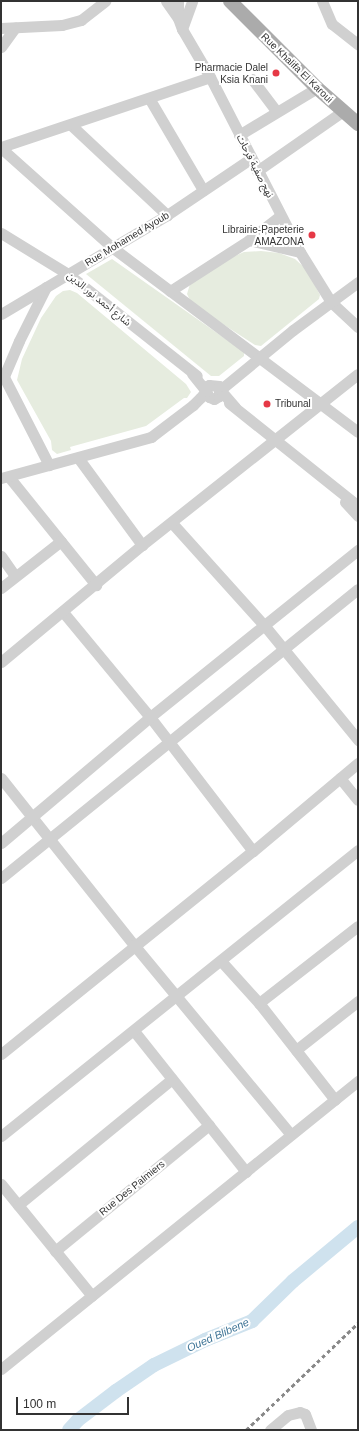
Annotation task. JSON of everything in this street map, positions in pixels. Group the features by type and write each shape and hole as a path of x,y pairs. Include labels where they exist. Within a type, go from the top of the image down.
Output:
{"main road":[{"name":"Rue Khalifa El Karoui","path":"217,1 234,6 317,88 358,124"}],"street":[{"path":"1,28 62,25 81,20 105,1"},
{"name":"نهج صفية فرحات","path":"166,1 210,77 250,158 300,252 331,302 358,327"},
{"path":"178,1 180,24"},
{"path":"180,24 192,1"},
{"path":"322,1 332,24 358,44"},
{"path":"1,47 15,28"},
{"path":"1,148 210,77"},
{"path":"252,79 277,112"},
{"path":"239,135 317,88"},
{"path":"150,98 203,190"},
{"path":"258,171 343,111"},
{"path":"71,125 167,215"},
{"path":"1,148 113,248 358,432"},
{"name":"Rue Mohamed Ayoub","path":"1,314 167,215 250,158"},
{"path":"170,291 249,240 280,216"},
{"name":"شارع أحمد نور الدين","path":"1,233 68,274 192,374 236,407 332,488"},
{"path":"249,240 300,252"},
{"path":"96,585 61,541 5,477 49,465 79,459 151,437 193,405 240,373 358,282"},
{"path":"46,287 3,374 49,465"},
{"path":"1,662 64,612 142,545 276,441 358,374"},
{"path":"79,459 142,545"},
{"path":"332,488 358,506"},
{"path":"332,488 358,516"},
{"path":"172,523 264,625 282,650 358,740"},
{"path":"1,588 61,541"},
{"path":"1,843 150,717 358,550"},
{"path":"1,556 15,576"},
{"path":"1,878 358,590"},
{"path":"64,612 150,717 168,743 253,851"},
{"path":"1,1054 253,851 358,763"},
{"path":"1,778 134,946 291,1135"},
{"path":"340,778 358,800"},
{"path":"1,1136 177,997 358,850"},
{"path":"259,1003 358,926"},
{"path":"221,961 259,1003 335,1100"},
{"path":"296,1050 358,1001"},
{"path":"134,1031 246,1172"},
{"path":"18,1205 172,1080"},
{"path":"1,1369 358,1081"},
{"name":"Rue Des Palmiers","path":"55,1251 209,1125"},
{"path":"1,1184 92,1296"},
{"path":"270,1430 288,1415 300,1412 305,1414 311,1430"}],"shaded area":[{"path":"261,251 279,253 295,259 307,270 320,295 319,299 261,346 255,345 192,304 187,294 190,284 228,259 244,252"},
{"path":"112,259 244,352 244,356 219,376 211,376 86,274"},
{"path":"70,290 77,293 186,384 191,392 187,398 184,398 146,426 70,447 71,450 57,454 52,450 51,441 17,380 22,359 41,318 56,296 63,291"}],"waterway":[{"name":"Oued Blibene","path":"69,1430 78,1420 116,1391 154,1365 205,1340 252,1321 293,1281 358,1227"}],"railway":[{"path":"246,1430 358,1323"}],"place":[{"name":"Pharmacie Dalel Ksia Knani","path":"276,73"},
{"name":"Librairie-Papeterie AMAZONA","path":"312,235"},
{"name":"Tribunal","path":"267,404"}]}
